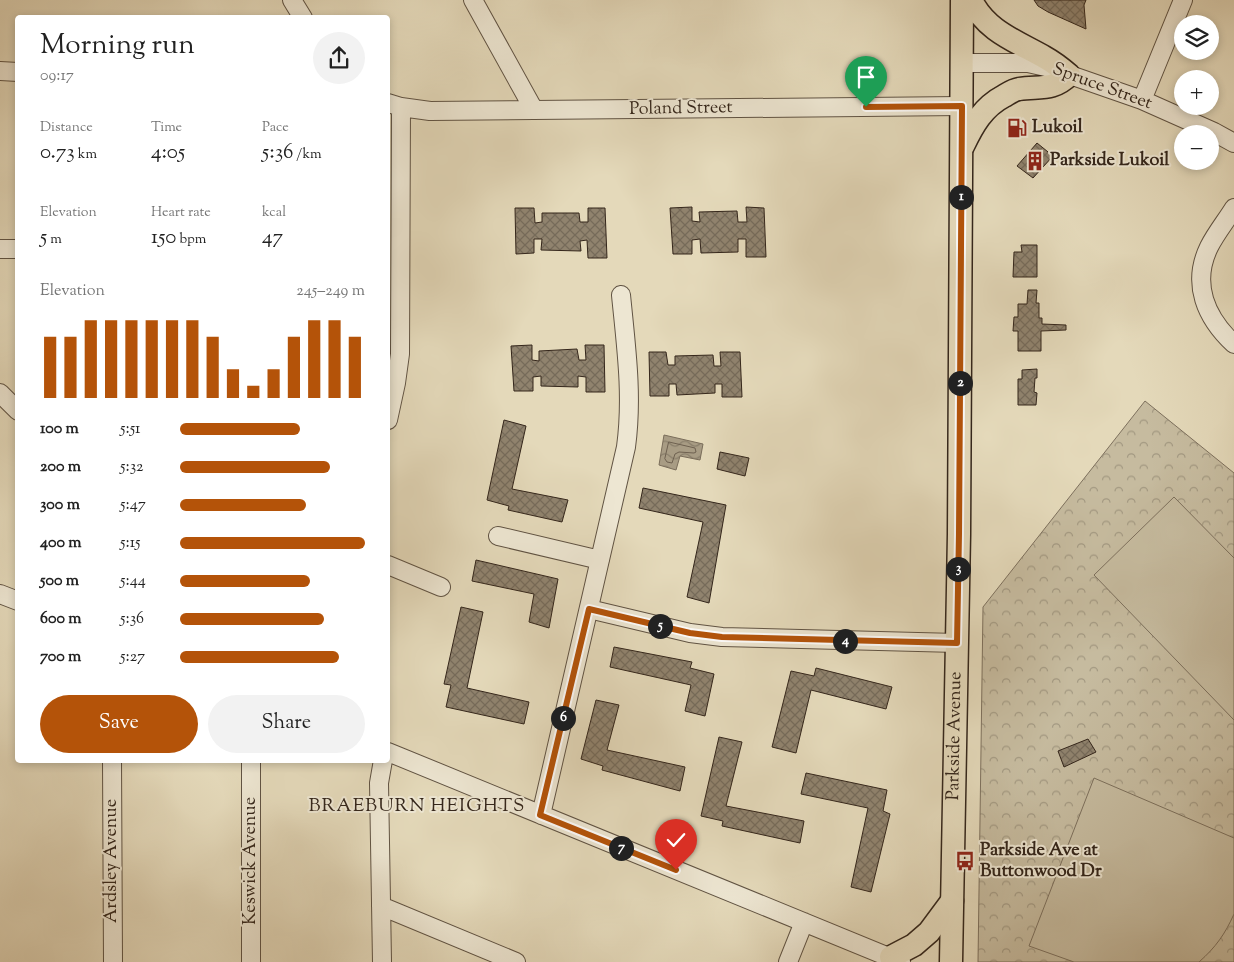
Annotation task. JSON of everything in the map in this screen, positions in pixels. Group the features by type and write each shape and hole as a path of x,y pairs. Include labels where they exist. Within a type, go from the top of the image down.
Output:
{"main road":[{"name":"Parkside Avenue","path":"951,962 959,534 962,0"},
{"path":"961,150 972,127 984,111 999,99 1016,90 1047,87 1062,83 1070,74 1051,61 998,32 983,18 971,0"},
{"path":"896,960 929,932 952,901"}],"street":[{"path":"292,0 301,15"},
{"path":"473,0 534,110"},
{"path":"1142,100 1183,0"},
{"name":"Spruce Street","path":"962,63 1028,63 1050,68 1142,100 1234,143"},
{"path":"0,71 15,72"},
{"path":"390,411 400,354 394,320 394,105"},
{"name":"Poland Street","path":"394,105 430,111 962,106"},
{"path":"1234,208 1209,247 1204,262 1202,292 1206,307 1213,321 1234,344"},
{"path":"0,249 15,249"},
{"path":"540,815 589,609 630,422 629,382 620,295"},
{"path":"0,393 15,407"},
{"path":"498,536 600,560"},
{"path":"390,566 441,587"},
{"path":"0,594 15,600"},
{"path":"589,609 690,633 722,637 957,643"},
{"path":"390,753 896,960"},
{"name":"Ardsley Avenue","path":"112,763 113,962"},
{"name":"Keswick Avenue","path":"251,763 251,962"},
{"path":"382,763 379,783 382,962"},
{"path":"381,906 516,962"},
{"path":"788,962 804,922"}],"green space":[{"path":"1145,401 1234,473 1234,962 978,962 983,607"},
{"path":"1174,497 1234,558 1234,720 1094,575"},
{"path":"1094,778 1234,838 1234,914 1220,940 1199,962 1074,962 1029,946"}],"water":[{"path":"664,435 703,444 700,460 680,456 676,470 659,465"}],"building":[{"path":"1034,0 1086,0 1084,5 1086,29 1048,12 1038,6"},
{"name":"Parkside Lukoil","path":"1037,143 1053,156 1033,178 1017,166"},
{"path":"692,207 692,221 700,222 699,212 737,211 738,222 747,222 746,207 764,208 766,257 746,257 746,239 738,239 738,252 701,253 700,239 692,240 692,254 673,254 670,208"},
{"path":"515,208 534,208 535,223 542,222 542,213 579,213 580,222 588,222 588,208 605,208 607,258 588,258 587,240 580,241 581,251 541,250 542,239 534,239 534,253 516,254"},
{"path":"1021,245 1037,245 1037,277 1013,277 1014,252 1022,252"},
{"path":"1028,290 1037,290 1036,303 1039,303 1039,318 1042,318 1042,324 1066,325 1066,330 1041,331 1041,351 1018,351 1018,331 1013,331 1014,317 1018,317 1018,304 1027,304"},
{"path":"532,345 532,360 539,361 539,351 577,349 579,360 586,360 585,345 604,345 605,392 586,392 586,377 578,376 578,387 541,386 541,376 533,377 533,391 514,391 511,346"},
{"path":"649,352 666,352 668,365 675,365 675,356 713,355 714,366 721,366 720,352 740,352 742,397 722,397 722,384 715,384 715,393 677,395 676,384 669,384 669,396 650,396"},
{"path":"1037,369 1034,392 1037,393 1036,405 1018,405 1018,379 1022,379 1022,370"},
{"path":"504,420 526,426 512,489 568,500 562,522 508,510 509,506 487,500"},
{"path":"720,452 749,458 745,476 717,469"},
{"path":"643,488 726,505 709,603 687,597 703,522 639,508"},
{"path":"476,560 558,579 549,628 529,622 534,594 472,581"},
{"path":"461,607 483,612 467,688 529,702 524,724 446,707 451,685 444,684"},
{"path":"614,647 692,662 690,668 714,674 705,716 685,711 691,685 610,667"},
{"path":"816,668 892,687 886,709 811,690 796,753 772,747 791,671 814,676"},
{"path":"596,700 619,705 607,750 685,767 680,791 602,770 603,766 581,759"},
{"path":"719,737 742,742 726,806 804,821 800,843 722,826 723,821 701,816"},
{"path":"1088,739 1096,752 1064,767 1058,751"},
{"path":"806,773 887,790 883,811 890,814 871,892 851,887 868,808 801,794"}],"place":[{"name":"Lukoil","path":"1017,128"},
{"name":"Parkside Lukoil","path":"1035,161"},
{"name":"Parkside Ave at Buttonwood Dr","path":"965,861"}],"district":[{"name":"BRAEBURN HEIGHTS","path":"417,806"}],"route":[{"path":"676,870 540,815 589,609 690,633 722,637 883,643 957,643 962,106 866,107"}]}
